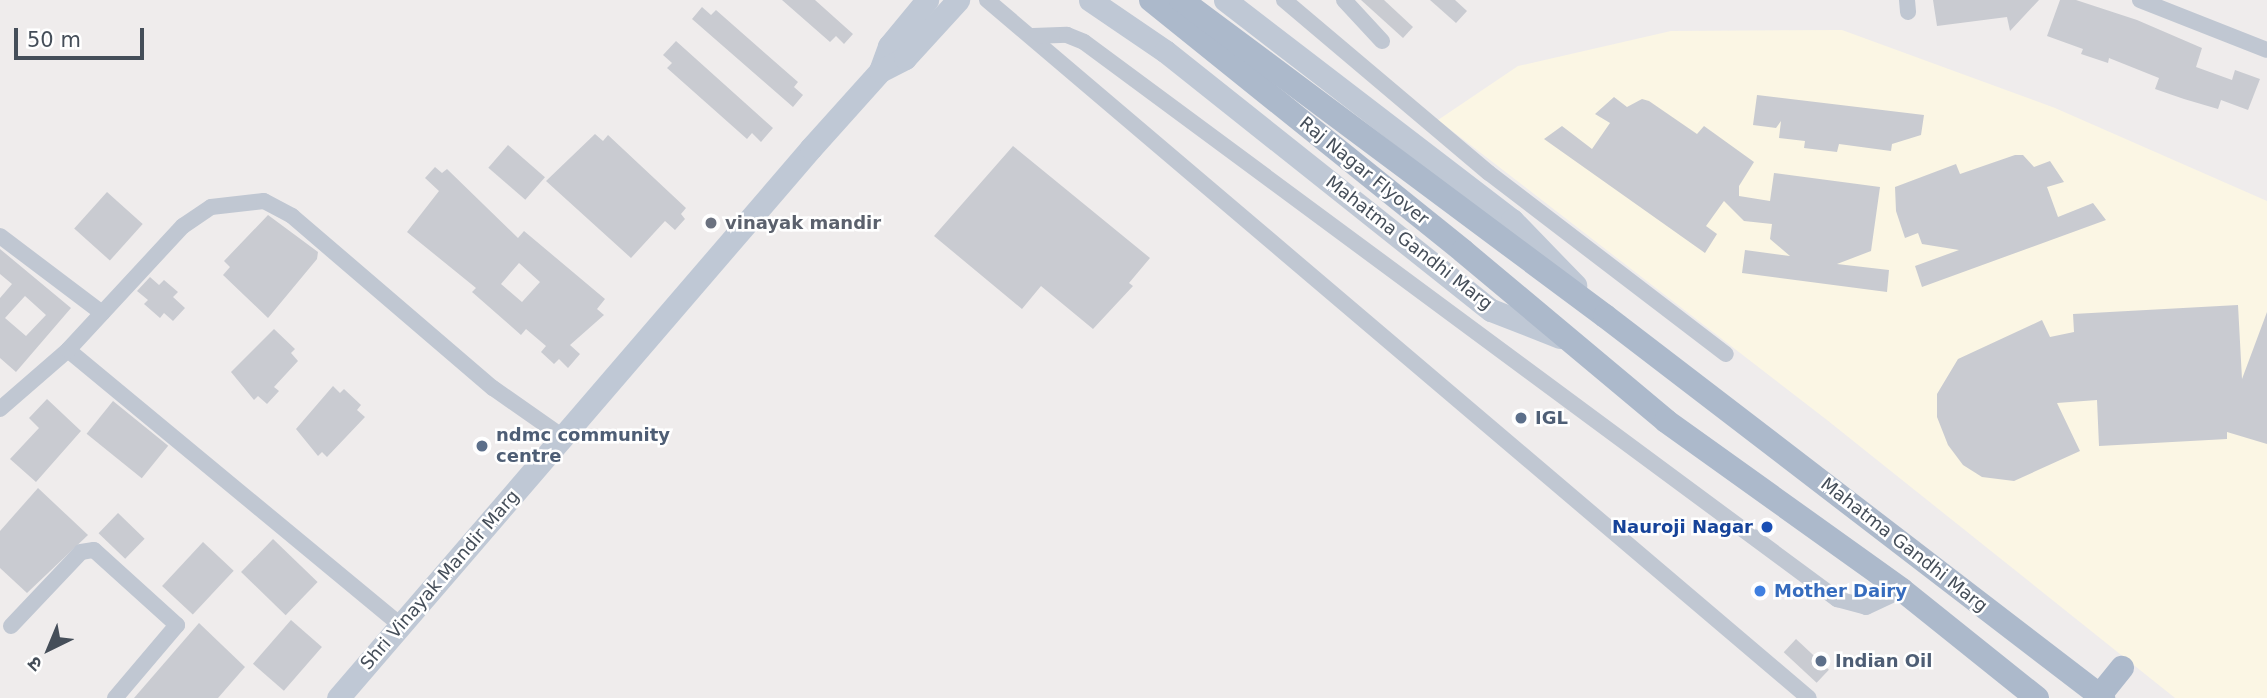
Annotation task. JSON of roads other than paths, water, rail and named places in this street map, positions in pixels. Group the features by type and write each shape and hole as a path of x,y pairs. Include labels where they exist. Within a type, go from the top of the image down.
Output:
{"main road":[{"name":"Raj Nagar Flyover","path":"1151,0 1576,343"},
{"name":"Raj Nagar Flyover","path":"1181,0 1491,234 1605,316"},
{"name":"Mahatma Gandhi Marg","path":"1605,316 2102,697"},
{"name":"Mahatma Gandhi Marg","path":"1576,343 1666,421 1902,590 2037,698"},
{"path":"2102,697 2122,668"}],"street":[{"path":"880,72 889,46 927,0"},
{"name":"Shri Vinayak Mandir Marg","path":"338,698 880,72 905,58 958,0"},
{"path":"988,0 1810,698"},
{"name":"Mahatma Gandhi Marg","path":"1090,0 1165,51 1490,310 1576,343"},
{"path":"1161,0 1153,22 1156,38 1165,51"},
{"path":"1225,0 1512,220 1605,316"},
{"path":"1284,0 1489,173 1726,354"},
{"path":"1344,0 1382,41"},
{"path":"2140,0 2267,50"},
{"path":"1033,36 1067,35 1084,42 1837,598 1866,607 1902,590"},
{"path":"1325,77 1347,55"},
{"path":"0,409 22,386 68,350 183,226 211,207 264,201 292,216 493,388 563,437"},
{"path":"0,236 102,313"},
{"path":"68,350 400,625"},
{"path":"11,626 81,552 94,550 177,625 115,698"}],"place":[{"name":"vinayak mandir","path":"711,223"},
{"name":"IGL","path":"1521,418"},
{"name":"ndmc community centre","path":"482,446"},
{"name":"Nauroji Nagar","path":"1767,527"},
{"name":"Mother Dairy","path":"1760,591"},
{"name":"Indian Oil","path":"1821,661"}]}
